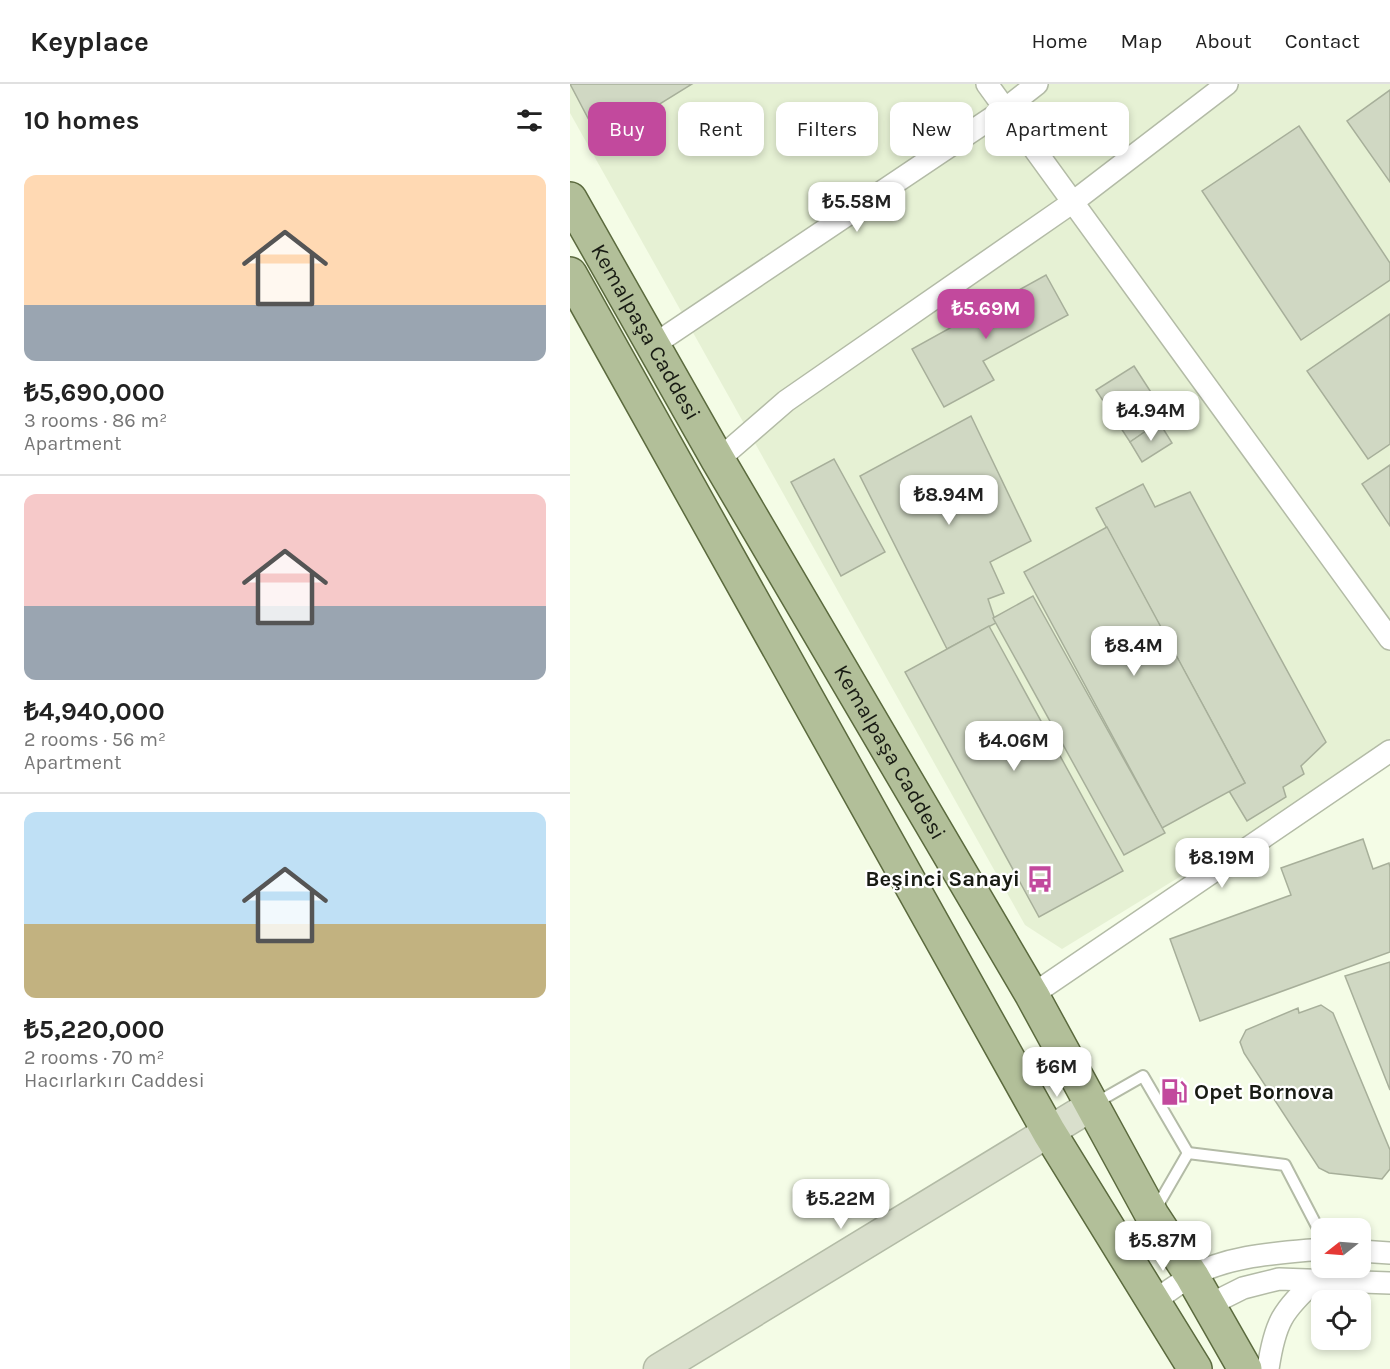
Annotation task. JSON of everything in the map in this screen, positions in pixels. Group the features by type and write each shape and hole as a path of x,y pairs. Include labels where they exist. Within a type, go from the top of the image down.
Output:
{"main road":[{"name":"Kemalpaşa Caddesi","path":"570,199 718,460 1032,995 1152,1215 1192,1276 1245,1369"},
{"name":"Kemalpaşa Caddesi","path":"570,274 1049,1132 1162,1314"},
{"path":"1195,1369 1162,1314 1209,1305"}],"street":[{"path":"987,84 1000,102"},
{"path":"1014,102 1037,84"},
{"path":"718,460 786,400 1073,202 1227,84"},
{"path":"652,346 985,122"},
{"path":"1039,156 1390,639"},
{"path":"1032,995 1390,751"},
{"path":"659,1369 1091,1106"},
{"path":"1162,1314 1192,1276 1271,1253 1311,1250"},
{"path":"1371,1252 1390,1253"},
{"path":"1209,1305 1243,1288 1279,1279 1390,1283"},
{"path":"1268,1369 1277,1326 1289,1304 1317,1279"}],"lane":[{"path":"1091,1106 1143,1076 1188,1153"},
{"path":"1152,1215 1188,1153"},
{"path":"1188,1153 1285,1165 1313,1218"}],"shaded area":[{"path":"570,84 1390,84 1390,748 1062,949 1025,925 594,156 666,156 666,102 588,102 588,145 570,113"}],"building":[{"path":"570,84 692,84 663,102 588,102 588,118"},
{"path":"1390,90 1390,182 1347,121"},
{"path":"1299,126 1390,263 1390,280 1301,340 1202,191"},
{"path":"1046,275 1068,315 983,361 994,380 944,407 912,349"},
{"path":"1390,314 1390,444 1368,459 1307,371"},
{"path":"1134,366 1167,417 1130,442 1096,390"},
{"path":"971,416 1031,541 990,562 1004,593 988,599 996,623 947,649 860,476"},
{"path":"1159,422 1172,443 1142,462 1130,442"},
{"path":"834,459 885,552 841,576 791,482"},
{"path":"1390,465 1390,526 1362,484"},
{"path":"1143,484 1155,507 1190,492 1326,742 1301,766 1304,774 1283,787 1286,797 1247,821 1229,791 1245,783 1096,508"},
{"path":"1107,527 1245,783 1162,828 1024,572"},
{"path":"1033,596 1165,833 1124,855 993,618"},
{"path":"989,626 1123,871 1039,917 905,672"},
{"path":"1363,839 1373,869 1389,863 1390,867 1390,952 1200,1021 1170,939 1291,895 1281,868"},
{"path":"1390,962 1390,1090 1345,976"},
{"path":"1321,1005 1333,1013 1390,1150 1390,1169 1382,1179 1329,1173 1319,1168 1244,1053 1240,1042 1246,1030 1298,1008 1299,1013"}],"place":[{"name":"Beşinci Sanayi","path":"1040,879"},
{"name":"Opet Bornova","path":"1174,1092"}]}
